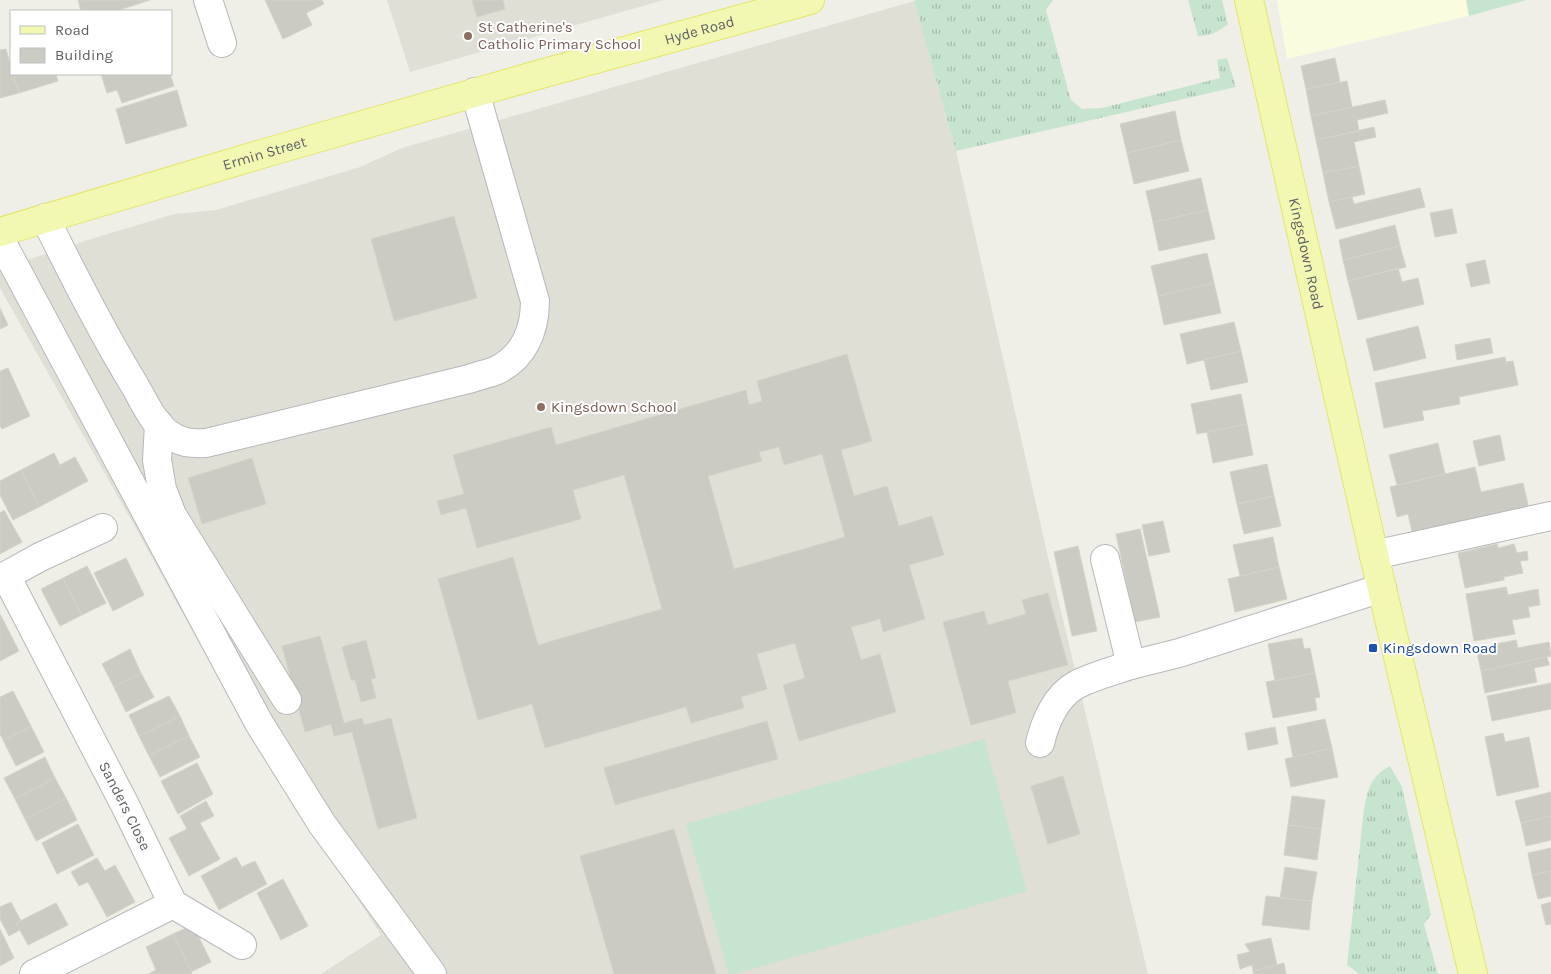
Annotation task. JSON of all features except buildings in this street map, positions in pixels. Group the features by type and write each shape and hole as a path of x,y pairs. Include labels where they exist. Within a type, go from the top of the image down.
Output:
{"main road":[{"name":"Hyde Road","path":"530,77 810,0"},
{"name":"Kingsdown Road","path":"1250,0 1374,555 1472,974"},
{"name":"Ermin Street","path":"0,232 530,77"}],"street":[{"path":"208,0 222,42"},
{"path":"45,218 114,352 159,424 178,441 191,444 206,443 469,379 496,370 510,362 522,348 532,330 535,316 535,301 476,92"},
{"path":"0,239 259,723 322,824 428,972"},
{"path":"159,424 157,460 162,490 172,515 287,700"},
{"path":"1374,555 1551,516"},
{"path":"3,578 40,557 103,528"},
{"path":"1105,559 1131,665"},
{"name":"Sanders Close","path":"3,578 126,805 173,904"},
{"path":"1040,743 1045,723 1064,696 1075,686 1131,665 1179,653 1382,588"},
{"path":"34,974 173,904 242,945"}],"shaded area":[{"name":"St Catherine's Catholic Primary School","path":"387,0 664,0 410,72"},
{"path":"1277,0 1527,0 1469,16 1287,59"},
{"name":"Kingsdown School","path":"914,1 956,151 1048,557 1148,974 321,974 381,935 241,719 0,288 0,269 174,214 216,210 360,167 402,148"}],"green space":[{"path":"1053,0 1046,10 1071,100 1082,109 1102,108 1220,78 1217,60 1227,58 1236,87 956,151 914,1"},
{"path":"1188,0 1222,0 1228,24 1214,33 1198,36"},
{"path":"1466,0 1527,0 1469,16"},
{"path":"984,739 1027,891 729,974 686,824"},
{"path":"1390,766 1402,787 1431,915 1424,924 1438,974 1359,974 1347,965 1365,802 1374,779"}],"place":[{"name":"St Catherine's Catholic Primary School","path":"468,36"},
{"name":"Kingsdown School","path":"541,407"},
{"name":"Kingsdown Road","path":"1373,648"}]}
